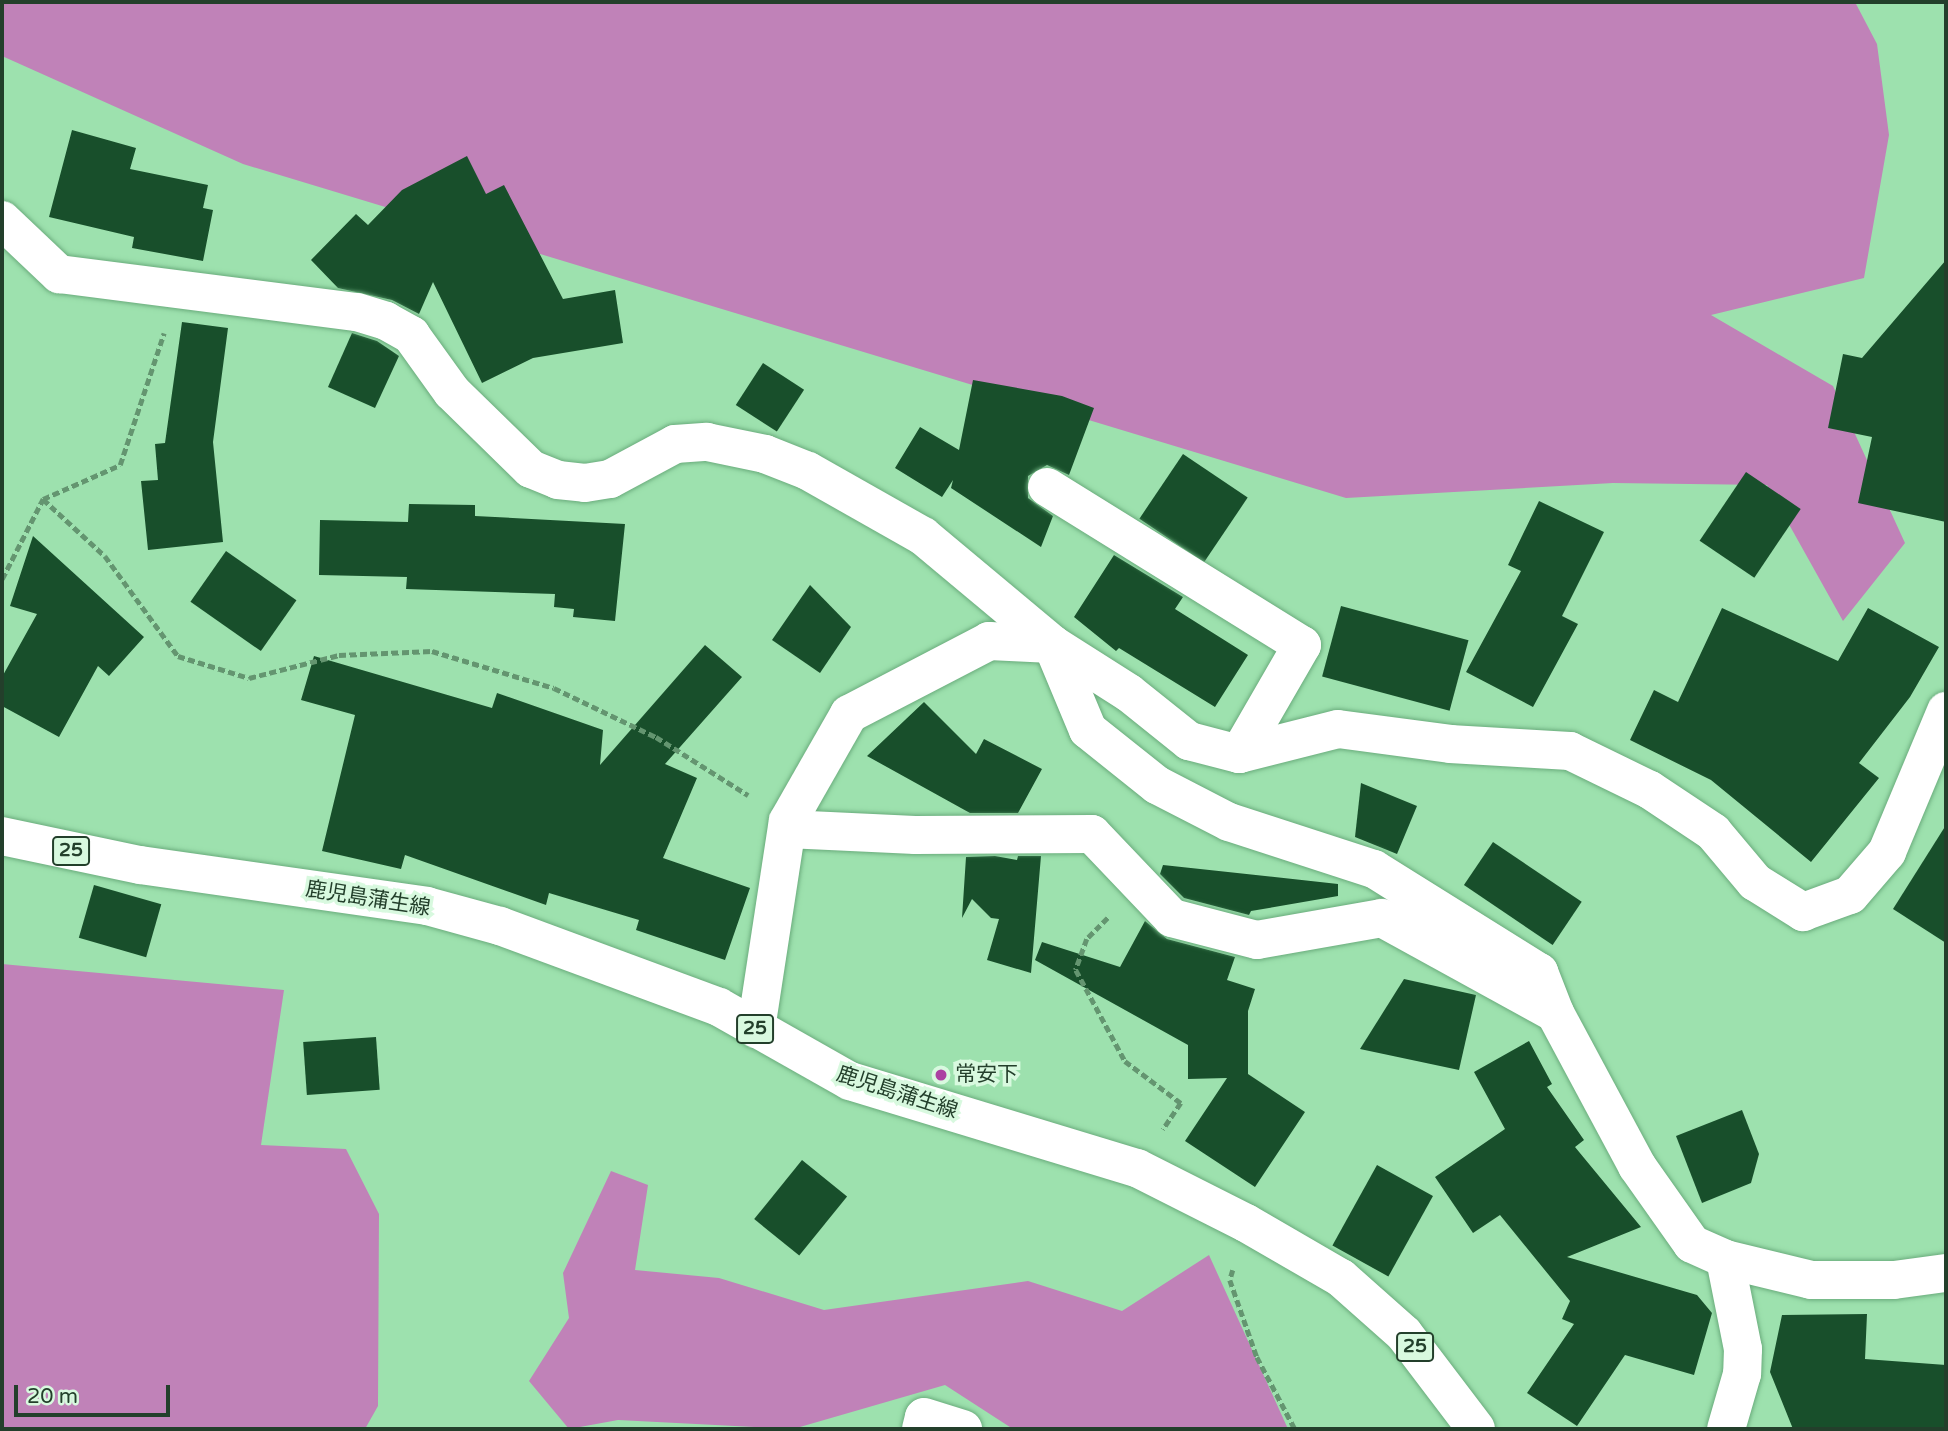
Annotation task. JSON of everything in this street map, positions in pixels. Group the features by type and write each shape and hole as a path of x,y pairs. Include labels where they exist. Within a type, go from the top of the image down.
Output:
{"street":[{"path":"2,220 59,275 178,292 357,312 386,321 411,335 452,392 502,442 531,468 558,480 585,483 610,479 675,444 707,442 765,454 808,471 923,536 1052,644 1129,693 1189,741 1239,754 1338,729 1450,744 1570,751 1650,790 1713,832 1755,881 1803,912 1850,895 1887,852 1946,711"},
{"path":"1047,487 1302,645 1239,754"},
{"path":"756,1029 787,825 849,714 989,641 1052,644"},
{"path":"1052,644 1088,730 1157,785 1230,822 1374,869 1539,972 1555,1013 1653,1189 1692,1244 1725,1259 1811,1280 1894,1280 1946,1273"},
{"path":"787,825 915,835 1091,834 1172,918 1257,940 1382,918 1555,1013"},
{"name":"鹿児島蒲生線","path":"2,836 141,865 428,906 500,926 719,1007 850,1081 1137,1168 1246,1223 1341,1278 1404,1334 1476,1429"},
{"path":"1725,1259 1743,1349 1742,1374 1726,1429"},
{"path":"921,1429 924,1417 963,1429"}],"path":[{"path":"2,579 43,499 120,465 178,292"},
{"path":"43,499 105,556 178,656 249,678 339,655 432,651 554,688 656,737 787,825"},
{"path":"1137,1168 1181,1103 1125,1061 1076,970 1087,939 1142,886"},
{"path":"1242,1266 1234,1266 1230,1280 1257,1357 1295,1429"}],"shaded area":[{"path":"2,2 1855,2 1877,44 1889,135 1864,278 1711,315 1833,386 1905,543 1843,621 1767,485 1613,483 1346,498 243,164 2,56"},
{"path":"2,964 284,990 261,1145 346,1149 379,1214 378,1406 365,1429 2,1429"},
{"path":"611,1171 648,1185 635,1270 719,1278 824,1310 1028,1281 1122,1311 1209,1255 1288,1429 1013,1429 945,1385 793,1429 618,1420 569,1429 529,1381 569,1318 563,1273"}],"building":[{"path":"72,130 136,148 130,169 208,185 203,208 213,210 203,261 132,248 134,237 49,217"},
{"path":"467,156 486,194 504,185 563,299 615,290 623,343 533,358 482,383 433,282 419,314 392,300 338,288 311,260 356,214 368,225 402,190"},
{"path":"1946,260 1946,522 1858,503 1872,437 1828,428 1843,354 1862,358"},
{"path":"182,322 228,328 213,442 223,542 148,550 141,481 158,480 155,444 165,443"},
{"path":"352,333 377,341 399,356 375,408 328,387"},
{"path":"763,363 804,390 777,432 736,405"},
{"path":"973,380 1062,396 1094,408 1069,475 1047,465 1028,476 1028,498 1053,516 1041,547 951,488 953,480 942,497 895,468 920,427 959,450"},
{"path":"1183,454 1248,498 1204,562 1139,519"},
{"path":"1746,472 1801,509 1754,578 1700,541"},
{"path":"1539,501 1604,532 1562,616 1578,624 1533,707 1466,672 1521,571 1508,565"},
{"path":"409,504 475,505 475,516 625,524 615,621 573,617 574,609 554,607 555,594 406,589 407,577 319,575 320,520 408,522"},
{"path":"33,536 144,637 109,676 98,666 59,737 2,706 2,677 37,614 10,606"},
{"path":"226,551 296,600 261,651 190,602"},
{"path":"1114,555 1183,597 1175,609 1248,655 1215,707 1119,648 1116,651 1074,617"},
{"path":"810,585 851,627 820,673 772,640"},
{"path":"1341,606 1469,640 1450,711 1322,677"},
{"path":"1722,608 1838,661 1868,608 1939,647 1910,697 1859,763 1879,778 1811,862 1711,780 1630,740 1654,690 1678,702"},
{"path":"705,645 742,677 665,764 697,778 663,858 750,888 725,960 636,930 639,920 549,893 546,905 405,855 401,869 322,851 355,715 301,700 314,656 492,708 497,693 603,730 600,765"},
{"path":"924,702 976,754 984,739 1042,769 1018,813 970,813 867,756"},
{"path":"1361,783 1417,806 1397,854 1355,837"},
{"path":"1946,825 1946,943 1893,909"},
{"path":"1493,842 1582,902 1553,945 1464,885"},
{"path":"995,856 1017,860 1018,856 1041,856 1031,973 987,960 999,919 991,918 972,899 962,918 966,857"},
{"path":"1163,865 1338,884 1338,896 1251,911 1249,915 1184,898 1160,874"},
{"path":"94,885 161,904 146,957 79,938"},
{"path":"1145,921 1167,939 1235,957 1227,980 1255,989 1248,1011 1248,1074 1305,1112 1255,1187 1185,1141 1227,1078 1188,1079 1188,1045 1035,960 1042,942 1120,967"},
{"path":"1404,979 1476,995 1459,1070 1360,1049"},
{"path":"376,1037 380,1090 307,1095 303,1042"},
{"path":"1529,1041 1552,1084 1547,1087 1584,1140 1575,1147 1641,1227 1567,1257 1697,1295 1712,1313 1694,1375 1625,1355 1577,1426 1527,1393 1574,1324 1562,1319 1570,1301 1500,1215 1473,1233 1435,1177 1505,1129 1474,1072"},
{"path":"1742,1110 1759,1154 1751,1183 1702,1203 1676,1136"},
{"path":"802,1160 847,1197 799,1256 754,1219"},
{"path":"1377,1165 1433,1196 1388,1276 1332,1245"},
{"path":"1867,1314 1865,1359 1946,1365 1946,1429 1793,1429 1770,1372 1782,1315"}],"place":[{"name":"常安下","path":"941,1075"}]}
